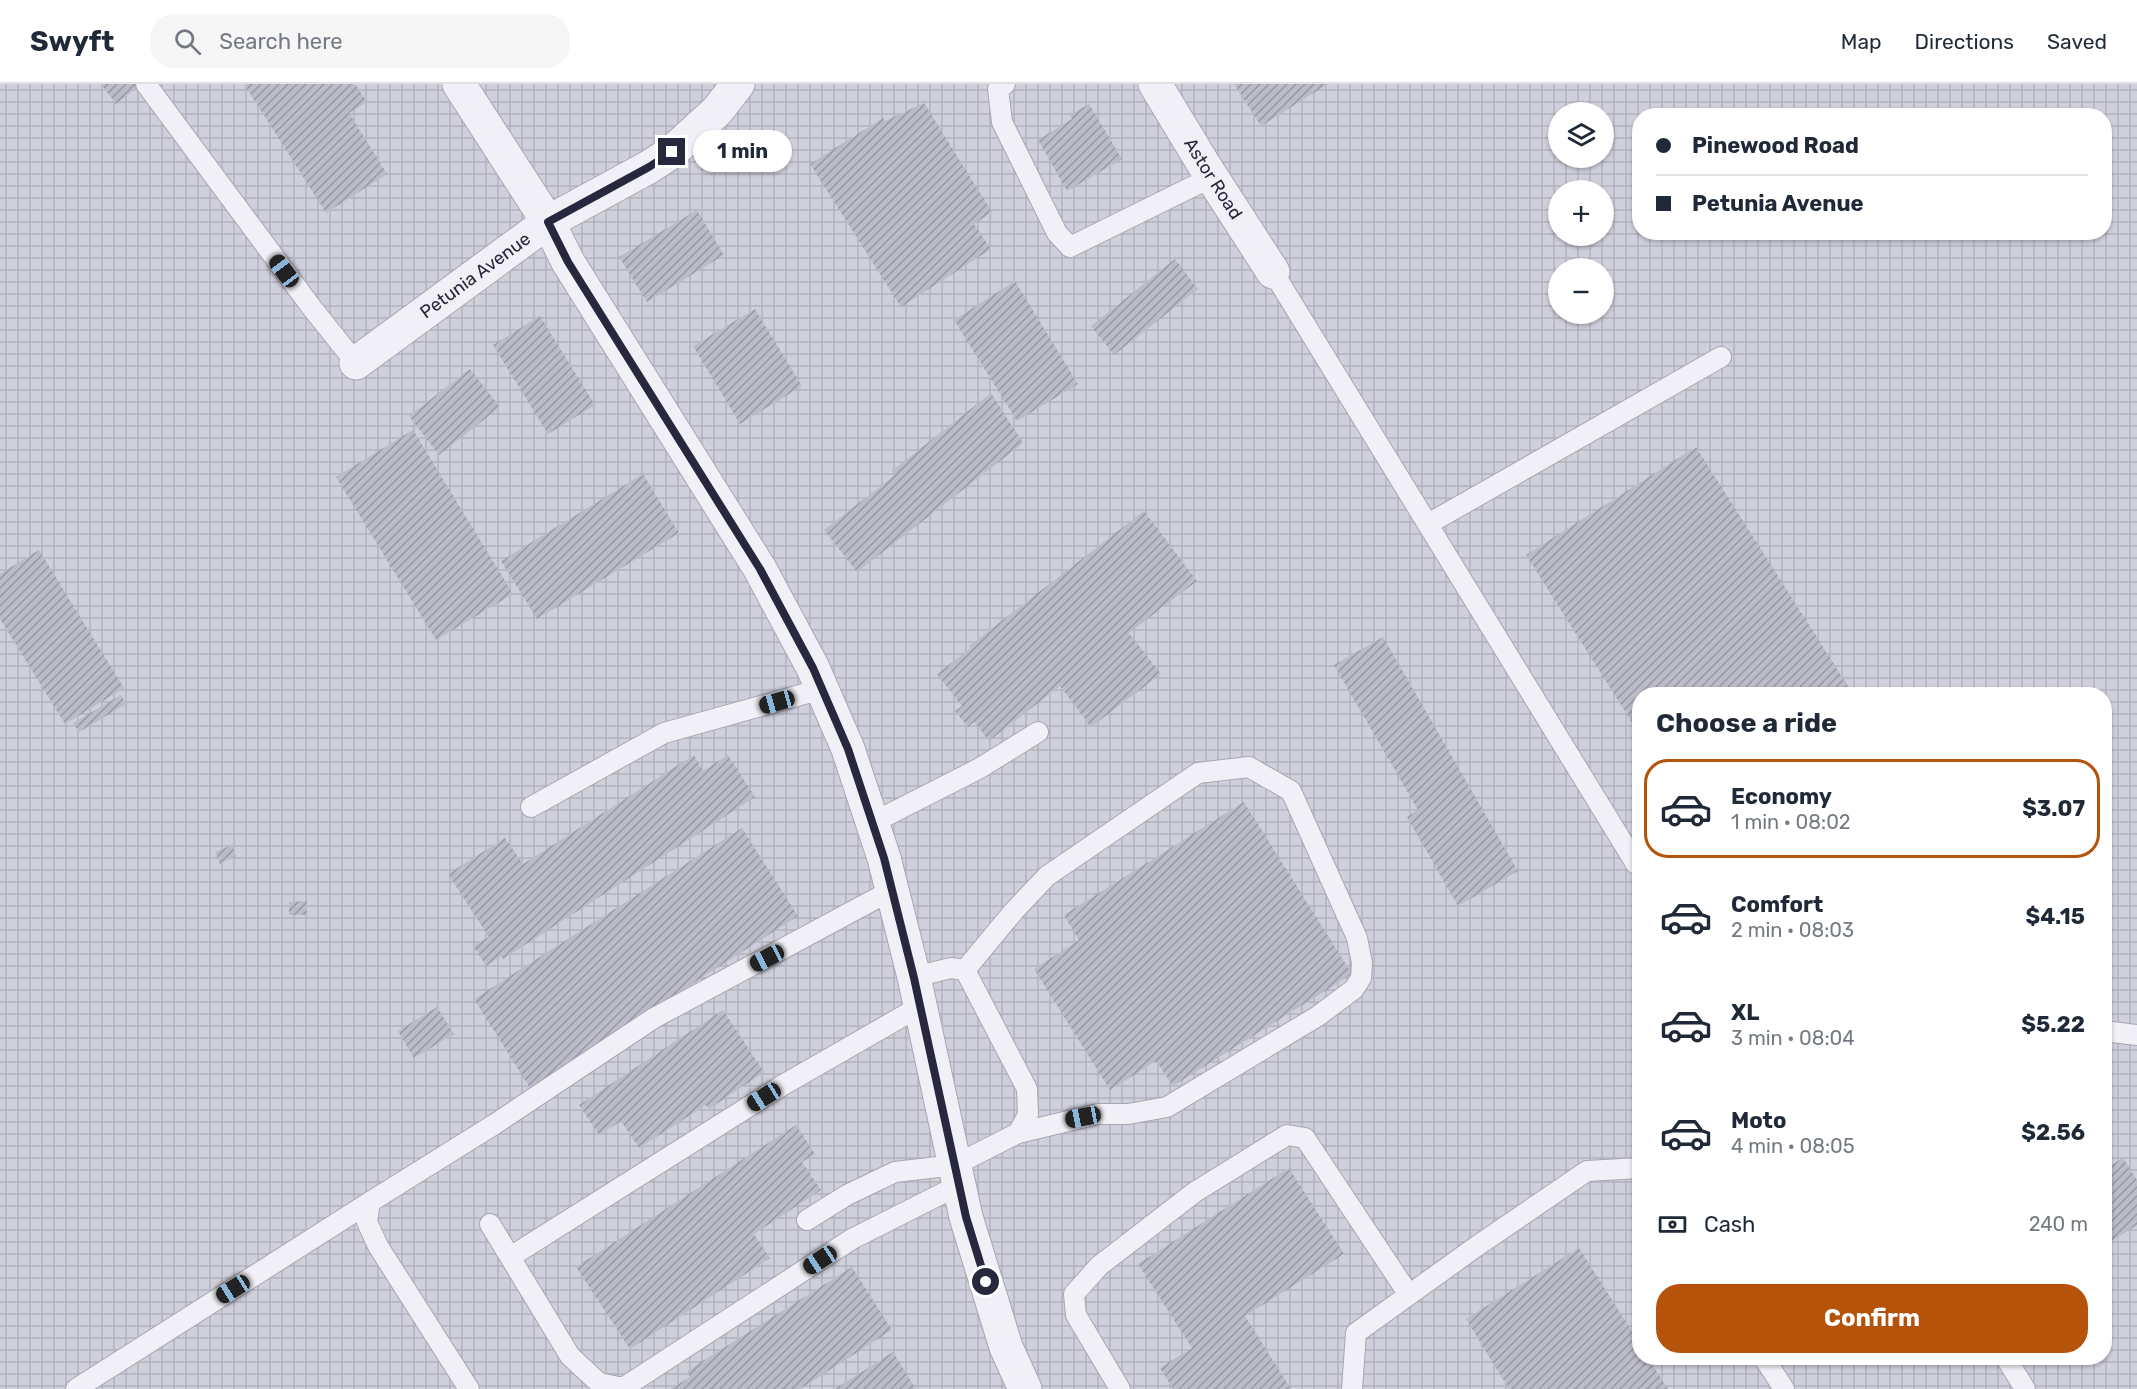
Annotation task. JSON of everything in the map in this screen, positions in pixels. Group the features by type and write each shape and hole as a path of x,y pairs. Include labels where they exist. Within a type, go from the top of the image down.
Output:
{"street":[{"path":"459,84 548,222 568,262 760,569 822,689 848,749 892,890 917,992 966,1217 1006,1347 1025,1389"},
{"name":"Petunia Avenue","path":"356,363 548,222 672,152 717,111 738,84"},
{"name":"Astor Road","path":"1155,84 1274,272"}],"lane":[{"path":"146,84 312,308 356,363"},
{"path":"1005,84 998,89 1002,123 1057,233 1070,247 1133,218 1212,177"},
{"path":"1274,272 1632,857"},
{"path":"1428,524 1721,357"},
{"path":"531,807 664,733 822,689"},
{"path":"872,823 980,768 1038,732"},
{"path":"490,1224 570,1356 599,1383 623,1388 852,1239 957,1175 1018,1133 1098,1114 1128,1114 1167,1107 1318,1016 1354,989 1361,978 1362,963 1358,938 1291,791 1249,767 1198,773 1047,876 1014,911 965,970"},
{"path":"76,1389 495,1124 654,1018 892,890"},
{"path":"510,1257 783,1085 951,968 965,970"},
{"path":"965,970 1027,1089 1028,1115 1018,1133"},
{"path":"2112,1031 2137,1035"},
{"path":"1120,1389 1076,1315 1074,1294 1099,1266 1195,1192 1287,1135 1305,1138 1409,1294"},
{"path":"1352,1389 1356,1333 1587,1171 1632,1168"},
{"path":"807,1220 847,1195 895,1172 957,1175"},
{"path":"370,1202 367,1221 378,1246 469,1389"},
{"path":"1769,1365 1784,1389"},
{"path":"2010,1365 2025,1389"}],"shaded area":[{"path":"0,84 2137,84 2137,1389 0,1389"}],"building":[{"path":"101,84 135,84 137,88 116,104"},
{"path":"244,84 355,84 367,102 349,113 387,174 326,213"},
{"path":"1234,84 1328,84 1261,126"},
{"path":"924,103 992,212 974,224 991,249 901,307 810,164 883,118 885,121"},
{"path":"1089,104 1122,159 1067,191 1038,140 1072,119 1070,115"},
{"path":"697,210 724,255 647,302 619,257"},
{"path":"1175,259 1198,289 1114,355 1091,326"},
{"path":"1015,281 1078,384 1017,421 954,320"},
{"path":"755,309 802,386 740,424 693,346"},
{"path":"540,316 595,405 548,434 493,345"},
{"path":"470,369 500,407 439,455 409,416"},
{"path":"991,393 1023,443 857,572 824,530 895,475 892,471"},
{"path":"413,430 513,594 436,640 336,477"},
{"path":"1696,447 1849,687 1632,687 1632,722 1526,555"},
{"path":"643,474 679,533 537,619 501,561"},
{"path":"1144,511 1197,581 1129,633 1161,674 1091,727 1060,686 989,741 974,722 968,727 955,711 962,706 937,674 971,648 969,646"},
{"path":"39,550 124,688 65,724 0,619 0,574"},
{"path":"1383,637 1518,871 1458,906 1407,817 1418,810 1334,665"},
{"path":"121,695 126,704 79,732 73,723"},
{"path":"694,755 703,771 728,755 755,797 503,959 501,956 486,966 473,946 489,937 448,874 505,838 523,864"},
{"path":"1244,802 1352,974 1173,1086 1156,1061 1110,1090 1034,969 1079,940 1064,915"},
{"path":"742,828 798,916 530,1088 474,999"},
{"path":"232,845 236,856 220,864 215,852"},
{"path":"307,901 307,915 289,915 289,902"},
{"path":"437,1007 454,1034 414,1058 398,1031"},
{"path":"723,1010 764,1072 709,1109 706,1105 639,1148 621,1121 599,1135 579,1105"},
{"path":"796,1125 815,1154 802,1162 821,1190 754,1234 770,1258 630,1349 576,1267"},
{"path":"2123,1158 2137,1180 2137,1225 2112,1241 2112,1165"},
{"path":"1289,1168 1344,1254 1245,1316 1291,1389 1173,1389 1160,1368 1192,1348 1138,1264"},
{"path":"1579,1248 1632,1331 1632,1365 1653,1365 1668,1389 1509,1389 1466,1319"},
{"path":"852,1267 892,1330 800,1389 670,1389 690,1377 687,1371"},
{"path":"893,1352 916,1389 835,1389"}],"route":[{"path":"672,152 548,222 568,262 760,569 813,668 848,749 884,858 914,978 966,1217 986,1282"}]}
